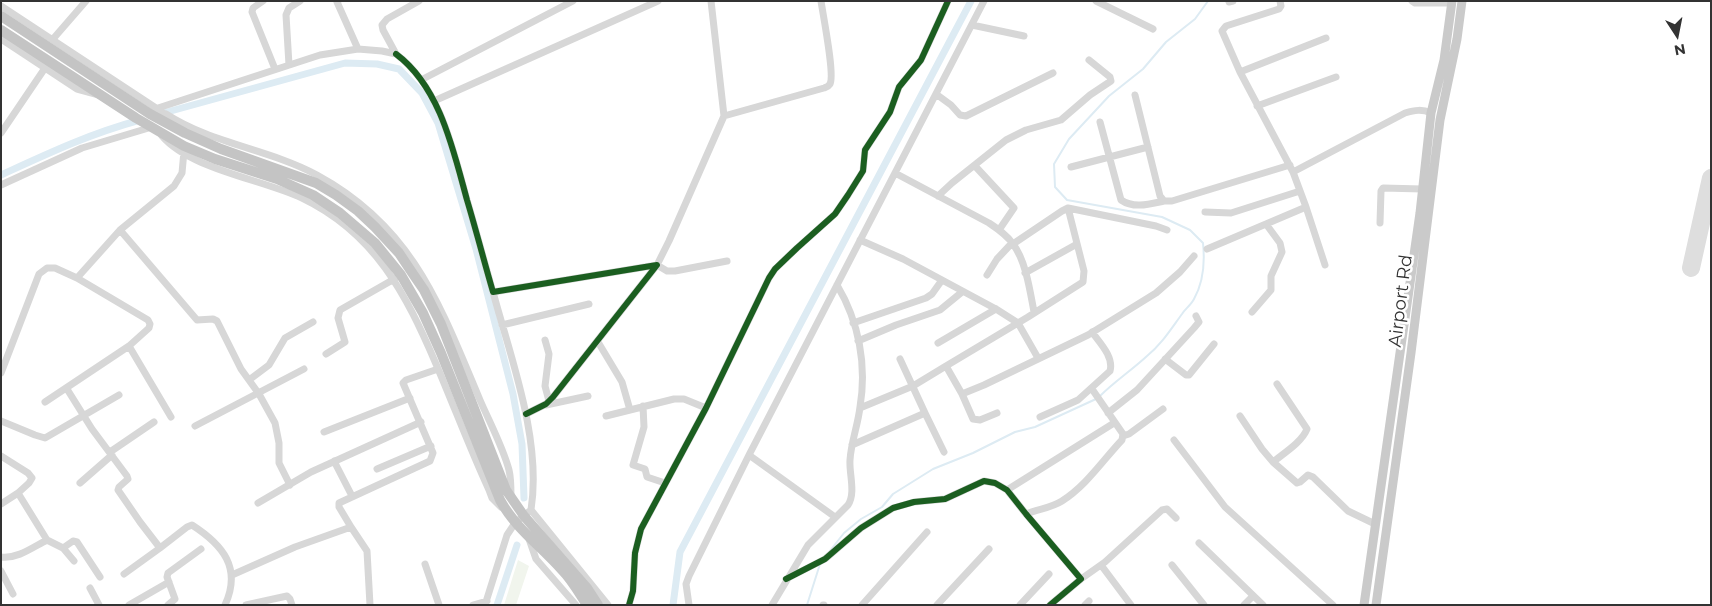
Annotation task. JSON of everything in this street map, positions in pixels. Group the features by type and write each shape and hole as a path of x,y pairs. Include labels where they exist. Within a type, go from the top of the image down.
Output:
{"highway":[{"path":"1,16 158,119 205,142 252,155 298,176 336,195 358,211 375,227 399,253 424,290 441,324 504,484 511,497 527,513 587,588 598,605"},
{"path":"1,30 136,118 158,119 184,150 246,173 297,187 326,203 360,229 423,313 447,378 507,512 515,523 563,570 587,605"}],"main road":[{"name":"Airport Rd","path":"1376,605 1411,353 1440,120 1462,1"},
{"path":"1364,605 1431,113 1444,60 1452,2"}],"street":[{"path":"53,39 86,1"},
{"path":"263,1 253,8 252,12 275,69"},
{"path":"420,1 387,19 382,25 383,30 396,54 405,61 421,80 434,100 445,128 460,173 526,414 534,471 534,493 527,513 515,523 504,542 486,603 473,605"},
{"path":"421,80 573,1"},
{"path":"434,100 658,1"},
{"path":"526,414 549,401 598,342 657,265 672,235 724,116 711,1"},
{"path":"724,116 829,85 831,82 830,66 821,1"},
{"path":"630,605 635,554 641,529 706,408 771,274 835,214 862,174 865,150 890,112 899,87 921,60 948,1"},
{"path":"689,605 686,584 689,576 749,455 984,1"},
{"path":"1096,1 1153,29"},
{"path":"1280,1 1281,6 1279,9 1226,26 1223,29 1223,33 1257,106 1290,165 1325,265"},
{"path":"1412,1 1415,3 1452,2"},
{"path":"289,65 285,18 295,2"},
{"path":"337,2 358,49"},
{"path":"1,6 53,39 158,119"},
{"path":"972,24 1024,36"},
{"path":"1240,72 1326,38"},
{"path":"1,39 78,89 102,96"},
{"path":"1,185 82,148 158,119 275,69 320,55 358,49 396,54"},
{"path":"938,196 1015,135 1061,120 1090,95 1111,81 1110,76 1088,60"},
{"path":"1,133 45,68"},
{"path":"936,94 951,105 960,115 966,116 1053,73"},
{"path":"1257,106 1336,76"},
{"path":"1135,95 1160,196 1164,201"},
{"path":"1293,172 1405,113 1425,110 1431,113"},
{"path":"1100,122 1121,200 1127,204 1172,201 1290,165"},
{"path":"1070,167 1148,147"},
{"path":"77,278 120,230 174,186 182,173 184,150"},
{"path":"975,166 1014,207 1014,210 999,230"},
{"path":"895,173 999,230 1013,244 1025,273 1034,312"},
{"path":"1380,223 1381,191 1383,188 1422,189"},
{"path":"1206,212 1231,213 1300,191"},
{"path":"1207,249 1306,207"},
{"path":"987,275 997,259 1013,244 1068,208 1167,230"},
{"path":"860,408 913,386 1082,282 1084,270 1068,208"},
{"path":"1252,312 1271,290 1271,278 1282,252 1280,243 1266,224"},
{"path":"120,230 197,320 213,319 217,322 241,368 259,394 277,430 279,463 290,485"},
{"path":"860,240 903,259 996,309 1018,323 1038,358"},
{"path":"1025,273 1077,244"},
{"path":"962,394 1092,332 1156,293 1180,272 1194,256"},
{"path":"493,292 657,265 667,270 675,271 727,262"},
{"path":"1,373 42,270 51,267 77,278 148,320 149,328 129,346 45,402"},
{"path":"326,354 345,342 338,318 340,310 398,278 438,369 447,378"},
{"path":"853,323 926,298 932,294 942,280"},
{"path":"772,605 808,545 851,500 850,461 860,408 863,360 844,297 837,285"},
{"path":"858,341 896,325 940,310 962,292"},
{"path":"502,325 589,304"},
{"path":"938,343 996,309"},
{"path":"1108,413 1137,390 1199,323 1196,316"},
{"path":"249,380 269,365 285,338 313,322"},
{"path":"1040,417 1073,403 1093,390 1108,374 1112,365 1109,356 1092,332"},
{"path":"545,340 549,354 545,386 549,401"},
{"path":"598,342 622,382 630,410"},
{"path":"1165,359 1186,375 1189,375 1214,344"},
{"path":"129,346 171,417"},
{"path":"900,359 944,452"},
{"path":"946,366 962,394 973,419 980,420 997,412"},
{"path":"195,426 304,369"},
{"path":"370,605 367,551 338,505 341,501 430,461 433,453 431,446 403,383 438,369"},
{"path":"1274,462 1303,437 1307,429 1277,384"},
{"path":"67,388 84,416 128,478 118,490 160,548"},
{"path":"1093,390 1123,436"},
{"path":"1,421 45,438 119,395"},
{"path":"540,406 588,396"},
{"path":"324,432 410,398"},
{"path":"606,416 680,399 706,408"},
{"path":"643,406 644,427 633,466 645,468 647,477 665,483"},
{"path":"1026,514 1054,506 1068,497 1086,482 1122,440 1123,436 1129,434 1163,409"},
{"path":"852,445 925,413"},
{"path":"1240,416 1262,449 1297,483 1308,475 1313,477 1348,510 1375,524"},
{"path":"80,483 111,453 154,422"},
{"path":"258,502 311,472 421,422"},
{"path":"1007,490 1114,423"},
{"path":"1174,440 1224,507 1328,603"},
{"path":"376,469 431,446"},
{"path":"749,455 835,517"},
{"path":"1,456 28,473 32,478 30,483 1,504"},
{"path":"334,461 352,496"},
{"path":"786,579 825,559 861,528 894,508 914,502 945,499 984,482 995,483 1007,490 1082,579"},
{"path":"18,493 47,540 63,548 74,561"},
{"path":"1050,605 1101,565 1162,510 1167,509 1176,518"},
{"path":"527,513 608,605"},
{"path":"124,574 192,525 224,553 231,566 230,594 225,605"},
{"path":"232,575 295,547 351,527"},
{"path":"862,605 927,532"},
{"path":"528,536 536,559 576,605"},
{"path":"1,557 7,558 20,554 47,540"},
{"path":"63,548 73,541 77,542 100,577"},
{"path":"1199,544 1263,605"},
{"path":"168,605 176,599 167,575 201,549"},
{"path":"937,605 988,549"},
{"path":"425,564 439,605"},
{"path":"1101,565 1131,605"},
{"path":"1172,565 1204,605"},
{"path":"1,571 13,594"},
{"path":"1020,605 1049,574"},
{"path":"129,605 169,582"},
{"path":"90,588 99,605"},
{"path":"246,605 287,596 292,605"},
{"path":"1244,605 1253,596"}],"shaded area":[{"path":"518,560 529,566 516,605 504,605"}],"waterway":[{"path":"673,605 680,552 971,1"},
{"path":"1100,396 1157,347 1193,301 1202,278 1204,264 1203,243 1190,230 1162,217 1067,200 1055,187 1054,164 1069,139 1109,96 1143,69 1166,42 1195,19 1208,1"},
{"path":"160,114 345,63 377,64 399,69 422,93 438,123 476,249 513,394 522,444 524,498"},
{"path":"1,175 86,138 140,120"},
{"path":"829,552 844,533 861,519 882,507 893,494 933,469 973,453 1015,432 1035,427 1096,399"},
{"path":"497,605 517,545"},
{"path":"807,605 820,564"}],"taxiway":[{"path":"1691,268 1711,178"}],"cycle path":[{"path":"629,605 633,591 635,553 641,529 706,408 769,278 775,269 835,214 848,195 863,171 865,150 890,112 899,87 921,60 948,1"},
{"path":"396,54 424,84 443,120 493,292 657,265 553,397 546,404 526,414"},
{"path":"786,579 825,559 861,528 893,508 914,502 945,499 984,481 995,483 1007,490 1081,579 1050,605"}]}
